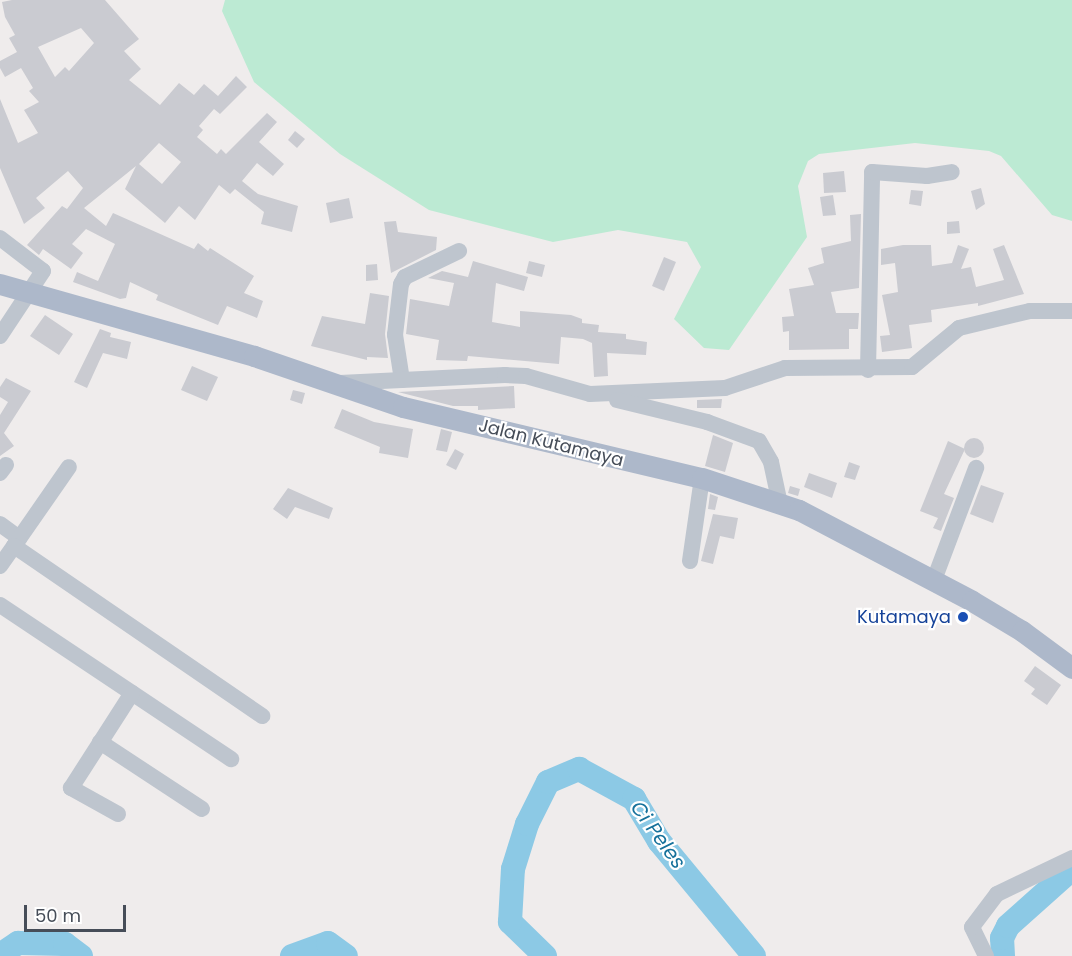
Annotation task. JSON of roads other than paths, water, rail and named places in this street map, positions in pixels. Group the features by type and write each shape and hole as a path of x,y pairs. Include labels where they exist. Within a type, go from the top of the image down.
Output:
{"main road":[{"name":"Jalan Kutamaya","path":"0,284 254,356 330,384 404,407 702,478 799,510 934,580 1022,631 1072,668"}],"street":[{"path":"868,370 874,230 872,172 927,176 952,172"},
{"path":"0,238 43,271 0,336"},
{"path":"402,380 395,335 401,284 405,277 459,251"},
{"path":"590,394 725,388 785,368 868,370 912,367 930,355 946,336 971,324 1030,311 1072,311"},
{"path":"330,384 526,376 707,422 759,441 771,462 780,504"},
{"path":"0,566 69,467"},
{"path":"934,580 976,468"},
{"path":"690,561 702,478"},
{"path":"0,524 17,542 262,716"},
{"path":"0,605 231,759"},
{"path":"118,814 71,788 132,693"},
{"path":"100,742 202,809"},
{"path":"986,956 972,927 997,894 1072,858"}],"waterway":[{"name":"Ci Peles","path":"545,956 510,922 513,869 527,824 548,782 579,769 634,799 659,841 754,956"},
{"name":"Ci Peles","path":"1003,956 1002,938 1008,926 1072,869"},
{"name":"Ci Peles","path":"0,955 18,943 65,944 81,956"},
{"name":"Ci Peles","path":"292,956 328,943 346,956"}],"place":[{"name":"Kutamaya","path":"963,617"}]}
